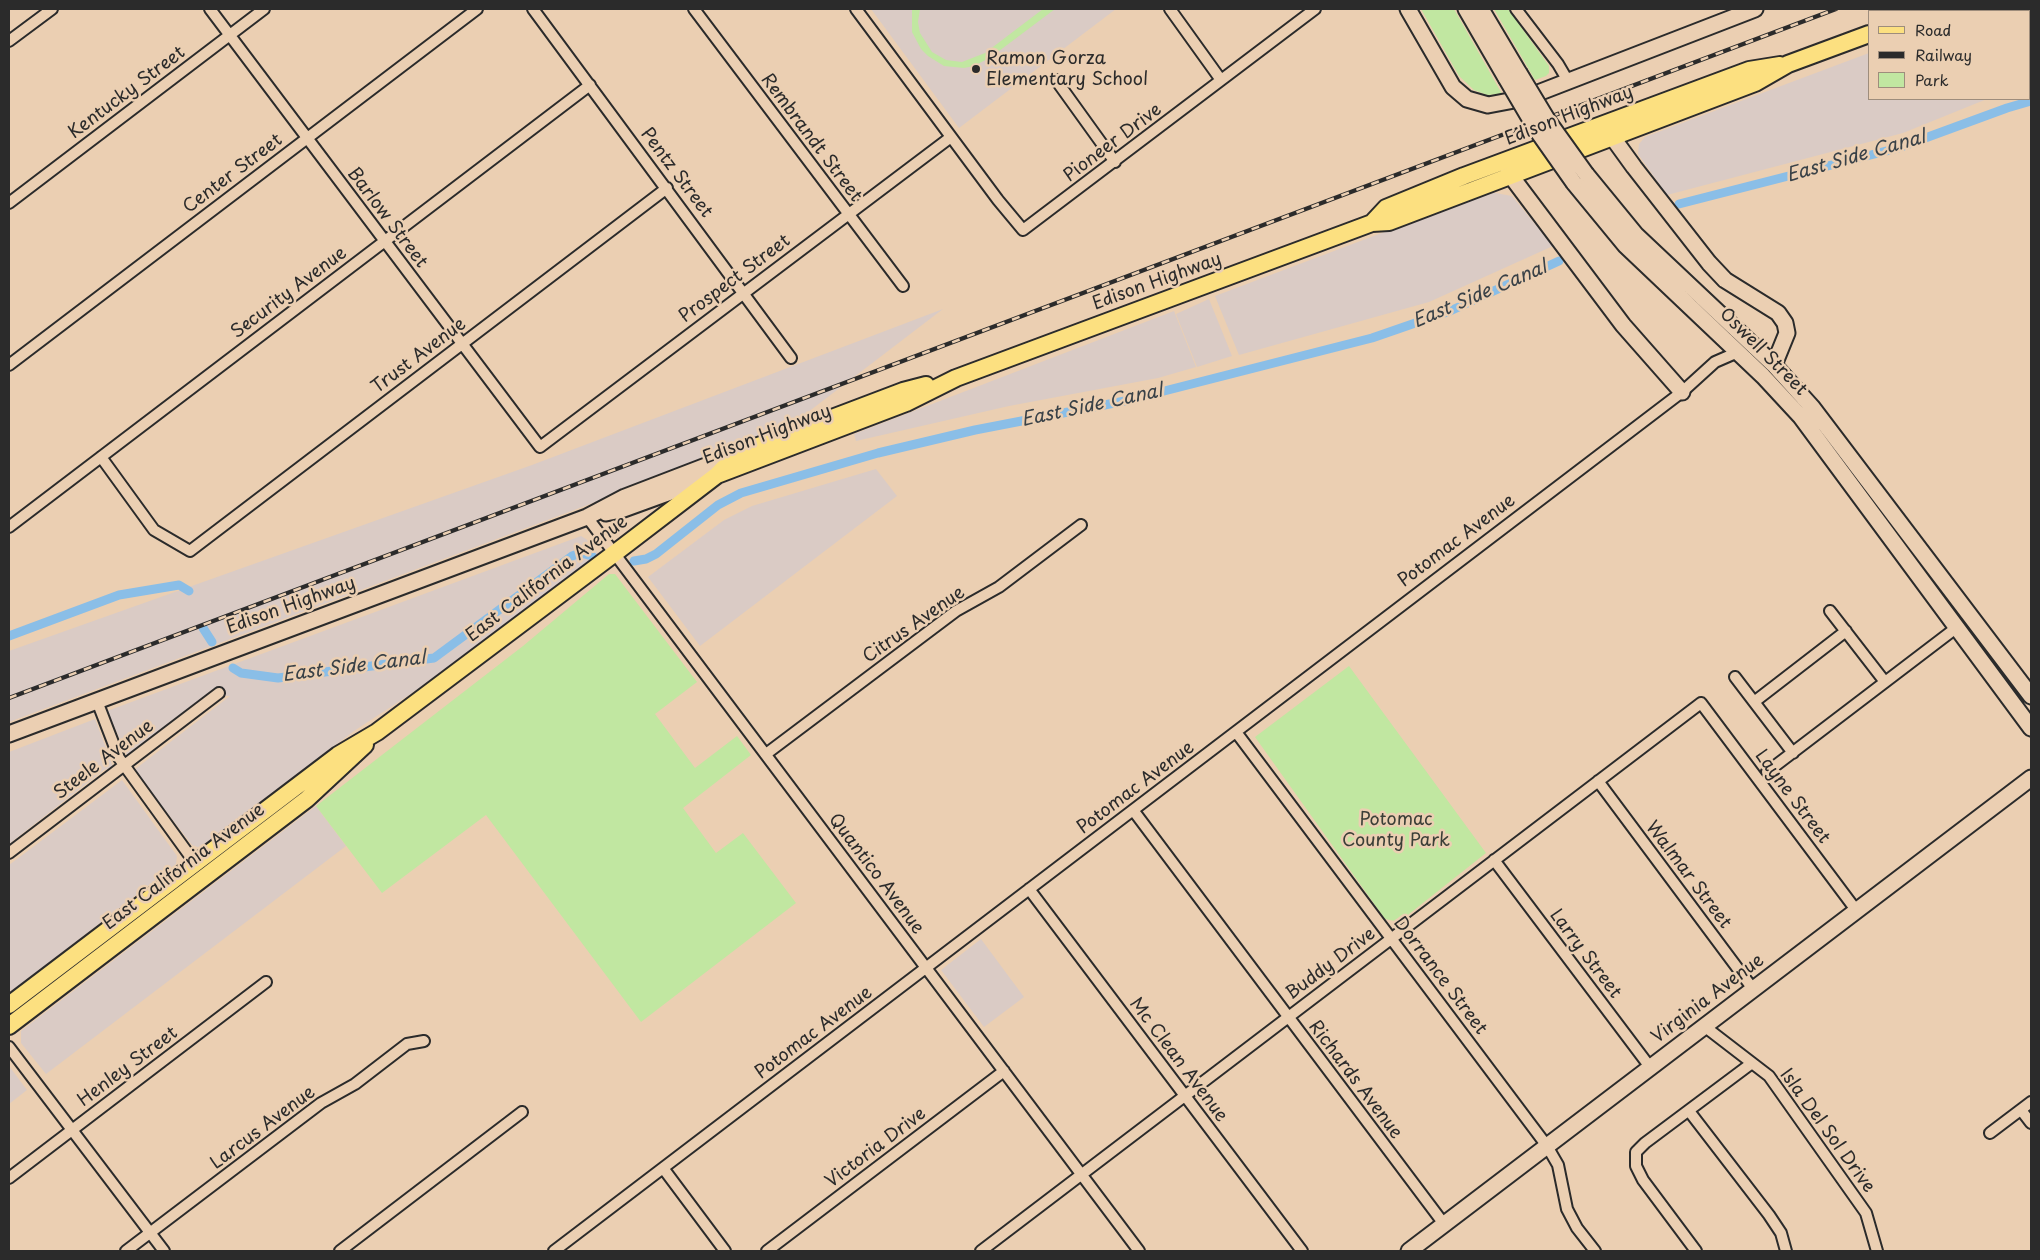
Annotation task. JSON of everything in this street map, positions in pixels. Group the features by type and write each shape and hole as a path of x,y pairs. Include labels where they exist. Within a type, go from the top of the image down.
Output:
{"main road":[{"path":"1408,9 1453,87 1462,96 1476,103 1488,105 1525,98 1751,10"},
{"name":"Oswell Street","path":"1466,9 1548,121 1580,178 1625,245 1738,352 1801,417 2031,728"},
{"name":"Oswell Street","path":"1481,9 1513,75"},
{"name":"Edison Highway","path":"587,517 621,510 717,475 906,403 956,378 1372,223 1389,222 1508,169 1610,130 1755,83 1788,64 1868,34"},
{"name":"Oswell Street","path":"1610,130 1709,263 1726,280 1778,313 1785,323 1787,334 1774,365"},
{"path":"1508,169 1623,325 1682,392"},
{"name":"Oswell Street","path":"1580,178 1636,235 1774,365 1824,422 2031,696"},
{"name":"Edison Highway","path":"9,734 587,517 625,497 903,391 956,378"},
{"name":"East California Avenue","path":"9,1004 338,755 377,732 615,553 717,475 737,454"},
{"path":"1881,524 1886,522 1891,525 1900,537 1945,582"},
{"name":"East California Avenue","path":"9,1026 307,799 344,767 377,732"},
{"name":"Virginia Avenue","path":"1409,1251 2031,778"},
{"path":"136,929 154,905 188,878 194,871 195,863"}],"street":[{"path":"9,42 52,9"},
{"name":"Barlow Street","path":"210,9 540,447"},
{"name":"Kentucky Street","path":"9,203 264,9"},
{"name":"Center Street","path":"9,365 477,9"},
{"name":"Pentz Street","path":"533,9 791,358"},
{"name":"Rembrandt Street","path":"694,9 903,286"},
{"path":"856,9 951,137"},
{"path":"1170,9 1221,80"},
{"name":"Pioneer Drive","path":"951,137 1023,230 1315,9"},
{"path":"1516,9 1558,64 1568,81"},
{"path":"1056,80 1115,162"},
{"name":"Security Avenue","path":"9,527 590,85"},
{"name":"Prospect Street","path":"540,447 951,137"},
{"name":"Trust Avenue","path":"100,457 154,530 190,551 667,188"},
{"name":"Potomac Avenue","path":"554,1251 567,1247 662,1168 1682,392 1715,362 1738,352"},
{"name":"Quantico Avenue","path":"587,517 1139,1251"},
{"name":"Citrus Avenue","path":"766,754 956,610 999,587 1081,525"},
{"path":"1830,611 1885,682"},
{"path":"1767,772 1956,628"},
{"path":"1754,702 1846,631"},
{"path":"1735,677 1793,753"},
{"name":"Steele Avenue","path":"9,853 219,693"},
{"path":"97,701 119,758 195,863"},
{"name":"Buddy Drive","path":"981,1251 1701,703"},
{"name":"Layne Street","path":"1701,703 1856,910"},
{"name":"Dorrance Street","path":"1236,732 1547,1146 1558,1166 1567,1209 1595,1251"},
{"name":"Walmar Street","path":"1598,781 1753,989"},
{"name":"Richards Avenue","path":"1133,810 1444,1224"},
{"name":"Larry Street","path":"1494,860 1650,1067"},
{"name":"Mc Clean Avenue","path":"1029,889 1302,1251"},
{"name":"Henley Street","path":"9,1178 266,982"},
{"name":"Isla Del Sol Drive","path":"1704,1026 1769,1076 1866,1213 1877,1251"},
{"name":"Larcus Avenue","path":"126,1251 321,1103 355,1084 407,1044 424,1041"},
{"path":"9,1047 164,1251"},
{"path":"1696,1251 1643,1180 1636,1166 1636,1152 1645,1142 1752,1064"},
{"name":"Victoria Drive","path":"767,1251 1004,1071"},
{"path":"1990,1133 2031,1102"},
{"path":"2021,1110 2031,1123"},
{"path":"1689,1111 1769,1215 1780,1233 1786,1251"},
{"path":"340,1251 522,1112"},
{"path":"662,1168 725,1251"}],"shaded area":[{"name":"Ramon Gorza Elementary School","path":"871,9 1116,9 959,128"},
{"path":"2031,9 2031,88 2030,10 1983,10"},
{"path":"1868,53 1868,100 1985,100 1903,133 1667,195 1638,154 1639,144 1645,137"},
{"path":"1490,192 1512,196 1553,246 1429,302 1239,355 1215,296"},
{"path":"1209,299 1232,356 1197,367 1176,314"},
{"path":"943,309 782,432 9,722 9,651 532,465"},
{"path":"1174,311 1196,367 1158,378 1009,406 856,441 854,434"},
{"path":"876,469 897,496 700,646 648,577 724,520 752,506"},
{"path":"581,536 589,541 600,556 458,663 354,731 200,848 192,845 134,770 230,696 206,696 127,755 107,711"},
{"path":"95,719 113,767 104,770 9,844 9,752"},
{"path":"122,780 177,856 176,864 9,994 9,865"},
{"path":"316,806 346,846 46,1074 21,1043 21,1031"},
{"path":"981,939 1024,997 984,1027 941,970"},
{"path":"9,1066 27,1090 9,1104"}],"green space":[{"path":"912,9 920,9 918,22 920,33 932,52 946,60 962,62 985,53 1043,9 1055,9 991,57 974,66 964,68 944,66 921,49 912,32"},
{"path":"1421,9 1454,9 1502,94 1487,95 1474,90 1459,76"},
{"path":"1494,9 1508,9 1549,66 1549,73 1546,76 1535,80"},
{"path":"609,574 615,574 697,682 655,714 695,768 737,736 751,755 683,808 716,853 743,833 796,903 641,1022 486,815 382,893 316,806 523,646"},
{"name":"Potomac County Park","path":"1349,666 1486,853 1399,922 1385,919 1255,737"}],"waterway":[{"name":"East Side Canal","path":"1679,204 1898,148 2031,101"},
{"name":"East Side Canal","path":"634,561 646,559 656,554 718,505 741,493 878,453 975,430 1125,401 1372,338 1450,311 1559,261"},
{"name":"East Side Canal","path":"233,668 241,673 278,678 434,658 572,556 581,553 592,556"},
{"name":"East Side Canal","path":"9,636 119,595 179,585 189,591"},
{"name":"East Side Canal","path":"203,628 212,642"}],"railway":[{"path":"9,698 1836,9"}],"place":[{"name":"Ramon Gorza Elementary School","path":"976,69"}]}
